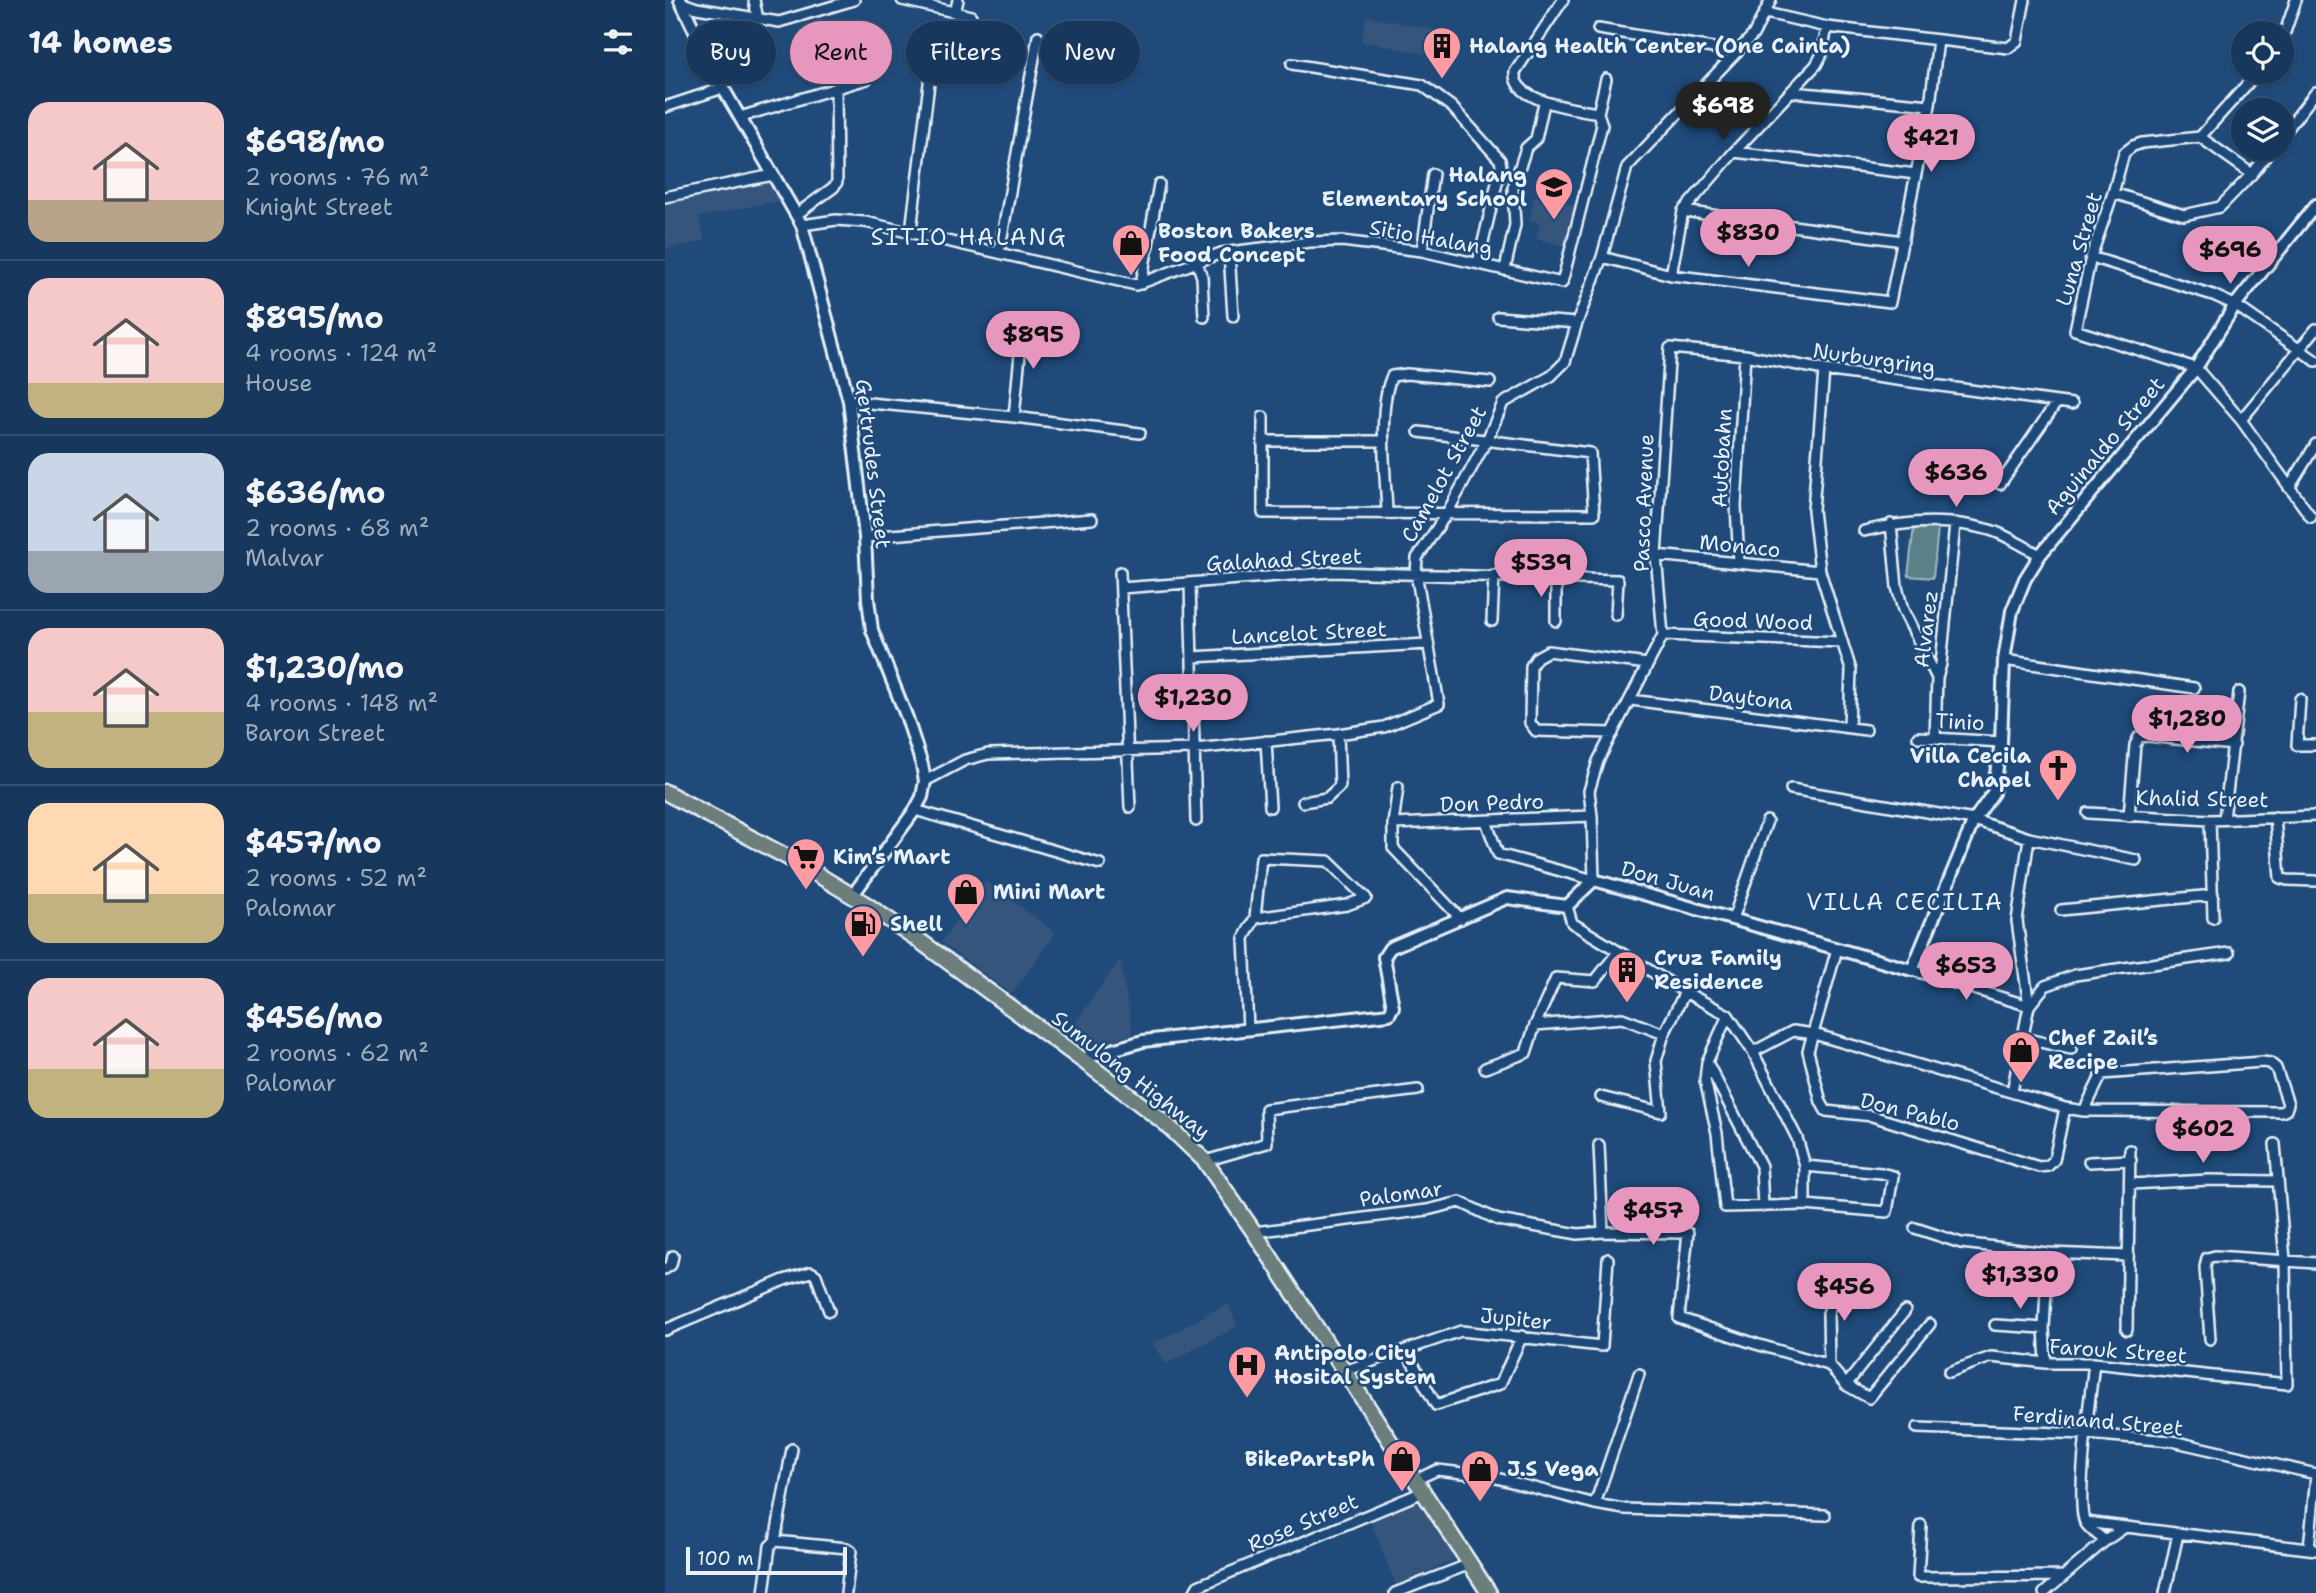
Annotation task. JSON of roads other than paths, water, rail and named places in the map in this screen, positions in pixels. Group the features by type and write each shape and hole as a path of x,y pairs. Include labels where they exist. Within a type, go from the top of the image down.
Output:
{"main road":[{"name":"Sumulong Highway","path":"665,792 800,864 930,948 1165,1124 1205,1161 1254,1231 1489,1593"}],"street":[{"path":"754,0 758,19"},
{"path":"680,1 779,23 854,0"},
{"path":"902,0 971,16"},
{"path":"955,13 958,0"},
{"path":"1563,0 1515,72 1515,82 1545,103 1598,113 1606,79"},
{"name":"Camelot Street","path":"925,781 965,760 988,754 1195,749 1338,734 1384,727 1439,704 1416,573 1417,558 1447,513 1487,440 1503,403 1551,376 1565,362 1602,257 1627,167 1753,35 1772,0"},
{"path":"1766,13 1827,27 2008,48 2017,41 2025,0"},
{"path":"2289,21 2297,0"},
{"name":"Gertrudes Street","path":"680,1 723,88 802,225 849,401 865,537 872,630 907,718 925,781"},
{"path":"1671,275 1683,211 1734,152 1817,65 1827,27"},
{"path":"1598,29 1737,52"},
{"path":"999,253 1038,36"},
{"path":"1602,257 1671,275 1890,302 1930,105 1938,40"},
{"path":"1292,64 1422,85 1452,107 1478,134 1500,160 1501,166 1478,263"},
{"path":"740,117 850,84"},
{"path":"911,232 929,84"},
{"path":"2247,84 2200,137 2252,174"},
{"path":"665,107 723,88"},
{"path":"797,214 837,182 836,88"},
{"path":"1793,92 1930,105"},
{"path":"2294,120 2316,92"},
{"path":"1505,269 1515,225 1513,188 1526,148 1536,139 1545,103"},
{"name":"Sitio Halang","path":"802,225 836,220 865,222 1136,285 1229,252 1256,247 1342,241 1422,251 1562,283 1602,125 1598,113"},
{"name":"Luna Street","path":"2196,368 2075,330 2091,257 2124,153 2133,146 2200,137"},
{"path":"1734,152 1916,174"},
{"path":"2113,193 2184,215 2220,207 2262,161"},
{"path":"665,197 773,174"},
{"path":"1422,251 1433,174"},
{"path":"1141,284 1159,184"},
{"name":"Aguinaldo Street","path":"1912,970 1974,820 1993,793 2001,742 2004,660 2012,611 2025,579 2040,555 2196,368 2235,305 2316,205"},
{"path":"1683,211 1903,241"},
{"path":"1229,252 1233,316"},
{"path":"2091,257 2213,295 2235,305 2316,361"},
{"path":"1197,262 1202,277 1205,317"},
{"path":"1499,317 1577,323"},
{"path":"1014,417 1023,323"},
{"path":"2241,420 2316,329"},
{"name":"Nurburgring","path":"1671,348 1745,355 1824,370 2072,404"},
{"name":"Pasco Avenue","path":"1663,635 1656,555 1671,348"},
{"name":"Autobahn","path":"1739,563 1736,506 1745,355"},
{"path":"2196,368 2241,420 2311,517"},
{"path":"1824,370 1813,510 1820,572 1851,670 1849,728"},
{"path":"1387,513 1384,441 1386,387 1392,376 1407,374 1490,383"},
{"path":"849,401 1014,417 1140,433"},
{"path":"2000,484 2057,402"},
{"path":"1263,417 1263,513 1594,513 1590,453 1419,432"},
{"path":"1263,441 1384,441"},
{"path":"2290,488 2316,444"},
{"path":"865,537 1092,519"},
{"path":"1864,531 1891,524 1923,521 1955,524 1991,530 2040,555"},
{"path":"1891,524 1897,587 1903,610 1937,678"},
{"name":"Alvarez","path":"1935,738 1937,678 1941,664 1955,524"},
{"name":"Monaco","path":"1656,555 1820,572"},
{"path":"1120,572 1130,807"},
{"name":"Galahad Street","path":"1121,588 1332,572 1618,580 1616,615"},
{"path":"1492,621 1494,575"},
{"path":"1556,578 1556,621"},
{"path":"1190,583 1196,821"},
{"path":"1486,821 1498,854 1594,880 1589,791 1598,761 1663,635"},
{"name":"Good Wood","path":"1663,635 1841,642"},
{"name":"Lancelot Street","path":"1192,657 1427,644"},
{"path":"1613,733 1536,731 1530,723 1531,666 1537,657 1548,651 1647,664"},
{"path":"2004,660 2194,688"},
{"path":"2224,820 2239,692"},
{"path":"2300,699 2297,745 2316,745"},
{"name":"Daytona","path":"1631,700 1866,730"},
{"path":"1303,802 1327,798 1340,786 1338,734"},
{"name":"Tinio","path":"1918,737 2001,742"},
{"path":"2129,816 2135,745 2139,737 2234,745"},
{"path":"1266,741 1270,807"},
{"path":"852,896 915,810 922,797 925,781"},
{"path":"1398,787 1393,848 1461,919"},
{"path":"1791,789 1974,820 2029,838 2136,860"},
{"path":"915,810 1100,864"},
{"name":"Khalid Street","path":"2088,813 2210,820 2316,816"},
{"name":"Don Pedro","path":"1393,824 1592,816"},
{"path":"2275,817 2277,869 2280,878 2316,881"},
{"path":"2210,820 2213,918"},
{"path":"1733,919 1767,821"},
{"path":"2012,1092 2029,1006 2017,920 2029,838"},
{"path":"1248,1029 1244,938 1255,918 1261,858 1328,861 1366,898 1347,905 1255,918"},
{"name":"Don Juan","path":"1567,906 1594,880 2029,1006"},
{"path":"2061,910 2213,895"},
{"path":"1081,1059 1143,1041 1389,1014 1393,1007 1384,957 1390,948 1507,898 1567,906 1572,923 1728,1015 1753,1052 1797,1138 1805,1166 1805,1205"},
{"name":"Don Pablo","path":"1837,949 1808,1051 1821,1102 1826,1111 1880,1118 2039,1167 2047,1166 2054,1160 2065,1108"},
{"path":"1485,1068 1526,1053 1556,978 1595,981 1618,952"},
{"path":"2029,1006 2045,986 2075,975 2229,953"},
{"path":"1601,1097 1661,1112 1656,1061 1664,1034 1685,992"},
{"path":"1728,1015 1707,1062 1705,1080 1717,1133 1725,1207 1805,1205 1887,1212 1893,1176 1805,1166"},
{"path":"1535,1025 1622,1018 1664,1034"},
{"path":"1753,1052 1793,1031 1814,1034 2065,1108 2084,1111 2282,1112 2288,1104 2276,1068 2270,1063 2262,1062 2102,1074 2084,1111"},
{"path":"2023,1038 2071,1049"},
{"path":"1707,1062 1761,1166 1763,1207"},
{"path":"1205,1161 1267,1143 1266,1109 1418,1090"},
{"path":"2274,1144 2285,1261"},
{"path":"1599,1145 1603,1232"},
{"path":"2089,1161 2130,1155 2127,1330"},
{"path":"2130,1184 2209,1180 2276,1181"},
{"name":"Palomar","path":"1254,1231 1427,1210 1460,1202 1498,1220 1578,1234 1688,1233 1679,1318 1829,1365"},
{"path":"1915,1228 1961,1243 2048,1253 2127,1256"},
{"path":"2046,1363 2044,1328 2048,1253"},
{"path":"665,1269 671,1265 673,1256"},
{"path":"2210,1339 2205,1267 2207,1258 2215,1256 2316,1263"},
{"name":"Jupiter","path":"1344,1371 1461,1331 1602,1346 1608,1259"},
{"name":"Farouk Street","path":"1949,1372 1991,1357 2046,1363 2094,1363 2287,1384 2285,1261"},
{"path":"665,1330 784,1280 811,1272 816,1275 829,1311"},
{"path":"1842,1278 1828,1313 1829,1365 1846,1385 1869,1398 1930,1324"},
{"path":"1846,1385 1905,1311"},
{"path":"1995,1325 2044,1328"},
{"path":"1406,1351 1436,1405 1500,1384 1523,1336"},
{"path":"2094,1363 2082,1504 2085,1522 2105,1541"},
{"path":"1595,1504 1639,1374"},
{"name":"Ferdinand Street","path":"1917,1428 2086,1434 2172,1441 2316,1474"},
{"path":"764,1593 770,1546 775,1541 792,1449"},
{"name":"Rose Street","path":"1196,1590 1419,1486 1437,1470 1489,1476 1624,1509 1825,1515"},
{"path":"2085,1522 2312,1550 2316,1474"},
{"path":"1921,1525 1918,1577 2064,1576"},
{"path":"2044,1593 2125,1527"},
{"path":"2165,1593 2178,1534"},
{"path":"775,1541 846,1548 851,1551 846,1593"},
{"path":"1395,1593 1470,1564"}],"place":[{"name":"Halang Health Center (One Cainta)","path":"1442,80"},
{"name":"Halang Elementary School","path":"1554,221"},
{"name":"Boston Bakers Food Concept","path":"1131,277"},
{"name":"Villa Cecila Chapel","path":"2058,802"},
{"name":"Kim’s Mart","path":"806,891"},
{"name":"Mini Mart","path":"966,926"},
{"name":"Shell","path":"863,958"},
{"name":"Cruz Family Residence","path":"1627,1004"},
{"name":"Chef Zail’s Recipe","path":"2021,1084"},
{"name":"Antipolo City Hosital System","path":"1247,1399"},
{"name":"BikePartsPh","path":"1402,1493"},
{"name":"J.S Vega","path":"1480,1503"}],"district":[{"name":"SITIO HALANG","path":"969,237"},
{"name":"VILLA CECILIA","path":"1905,902"}]}
